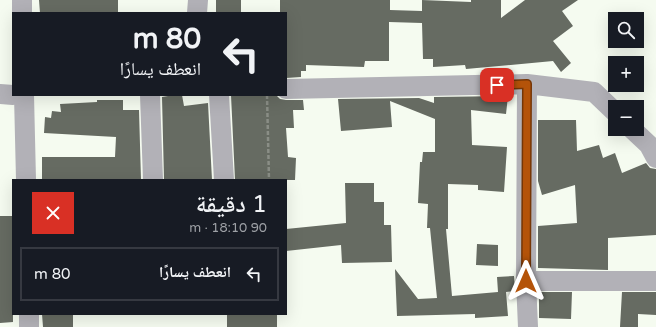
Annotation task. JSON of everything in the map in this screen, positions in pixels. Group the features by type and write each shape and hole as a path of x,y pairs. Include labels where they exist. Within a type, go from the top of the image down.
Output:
{"street":[{"path":"22,0 22,12"},
{"path":"197,12 198,0"},
{"path":"287,89 527,84 594,92 608,105"},
{"path":"527,84 526,281 528,327"},
{"path":"0,94 12,95"},
{"path":"24,96 26,179"},
{"path":"150,96 153,179"},
{"path":"219,96 224,179"},
{"path":"639,136 654,150"},
{"path":"526,281 656,281"},
{"path":"29,315 29,327"}],"path":[{"path":"267,96 270,179"}],"building":[{"path":"39,0 118,0 118,12 40,12"},
{"path":"216,0 241,0 241,12 216,12"},
{"path":"280,0 390,0 390,10 422,11 422,0 471,2 471,0 501,0 501,18 525,0 578,0 562,11 573,26 553,41 571,63 561,72 553,61 466,69 465,65 433,67 433,59 423,59 422,23 389,22 389,61 365,61 364,67 306,65 306,71 301,71 301,77 287,78 287,12 280,12"},
{"path":"182,96 184,106 208,103 212,179 164,179 162,97"},
{"path":"231,96 277,96 280,99 286,100 303,100 304,110 293,110 294,128 286,128 288,157 296,158 295,180 235,179"},
{"path":"508,96 506,114 471,110 472,145 507,147 504,192 478,190 478,185 448,184 448,229 446,229 452,296 498,292 497,277 514,276 515,291 506,292 508,316 475,318 475,314 397,316 395,269 418,299 437,298 430,228 427,228 428,204 418,203 420,162 422,162 423,152 435,152 435,119 390,101 392,127 341,131 338,99 419,98 434,103 434,97"},
{"path":"97,100 123,100 123,110 139,110 141,179 42,179 42,157 115,157 116,137 44,133 45,117 51,118 52,111 61,112 60,104 97,102"},
{"path":"538,120 576,120 577,151 599,145 603,158 615,153 622,173 646,163 650,168 656,169 656,235 608,238 608,270 538,268 538,226 577,223 575,185 542,195 538,181"},
{"path":"345,183 374,183 374,202 384,202 384,225 391,225 392,262 342,263 341,245 287,251 287,229 346,223"},
{"path":"0,216 12,216 13,322 0,323"},
{"path":"477,244 498,245 498,266 476,265"},
{"path":"539,292 572,292 571,319 539,318"},
{"path":"622,292 656,292 656,315 638,314 638,327 620,327"},
{"path":"42,315 73,315 73,327 43,327"},
{"path":"227,315 277,315 277,327 227,327"}],"route":[{"path":"497,85 527,84 526,281"}]}
